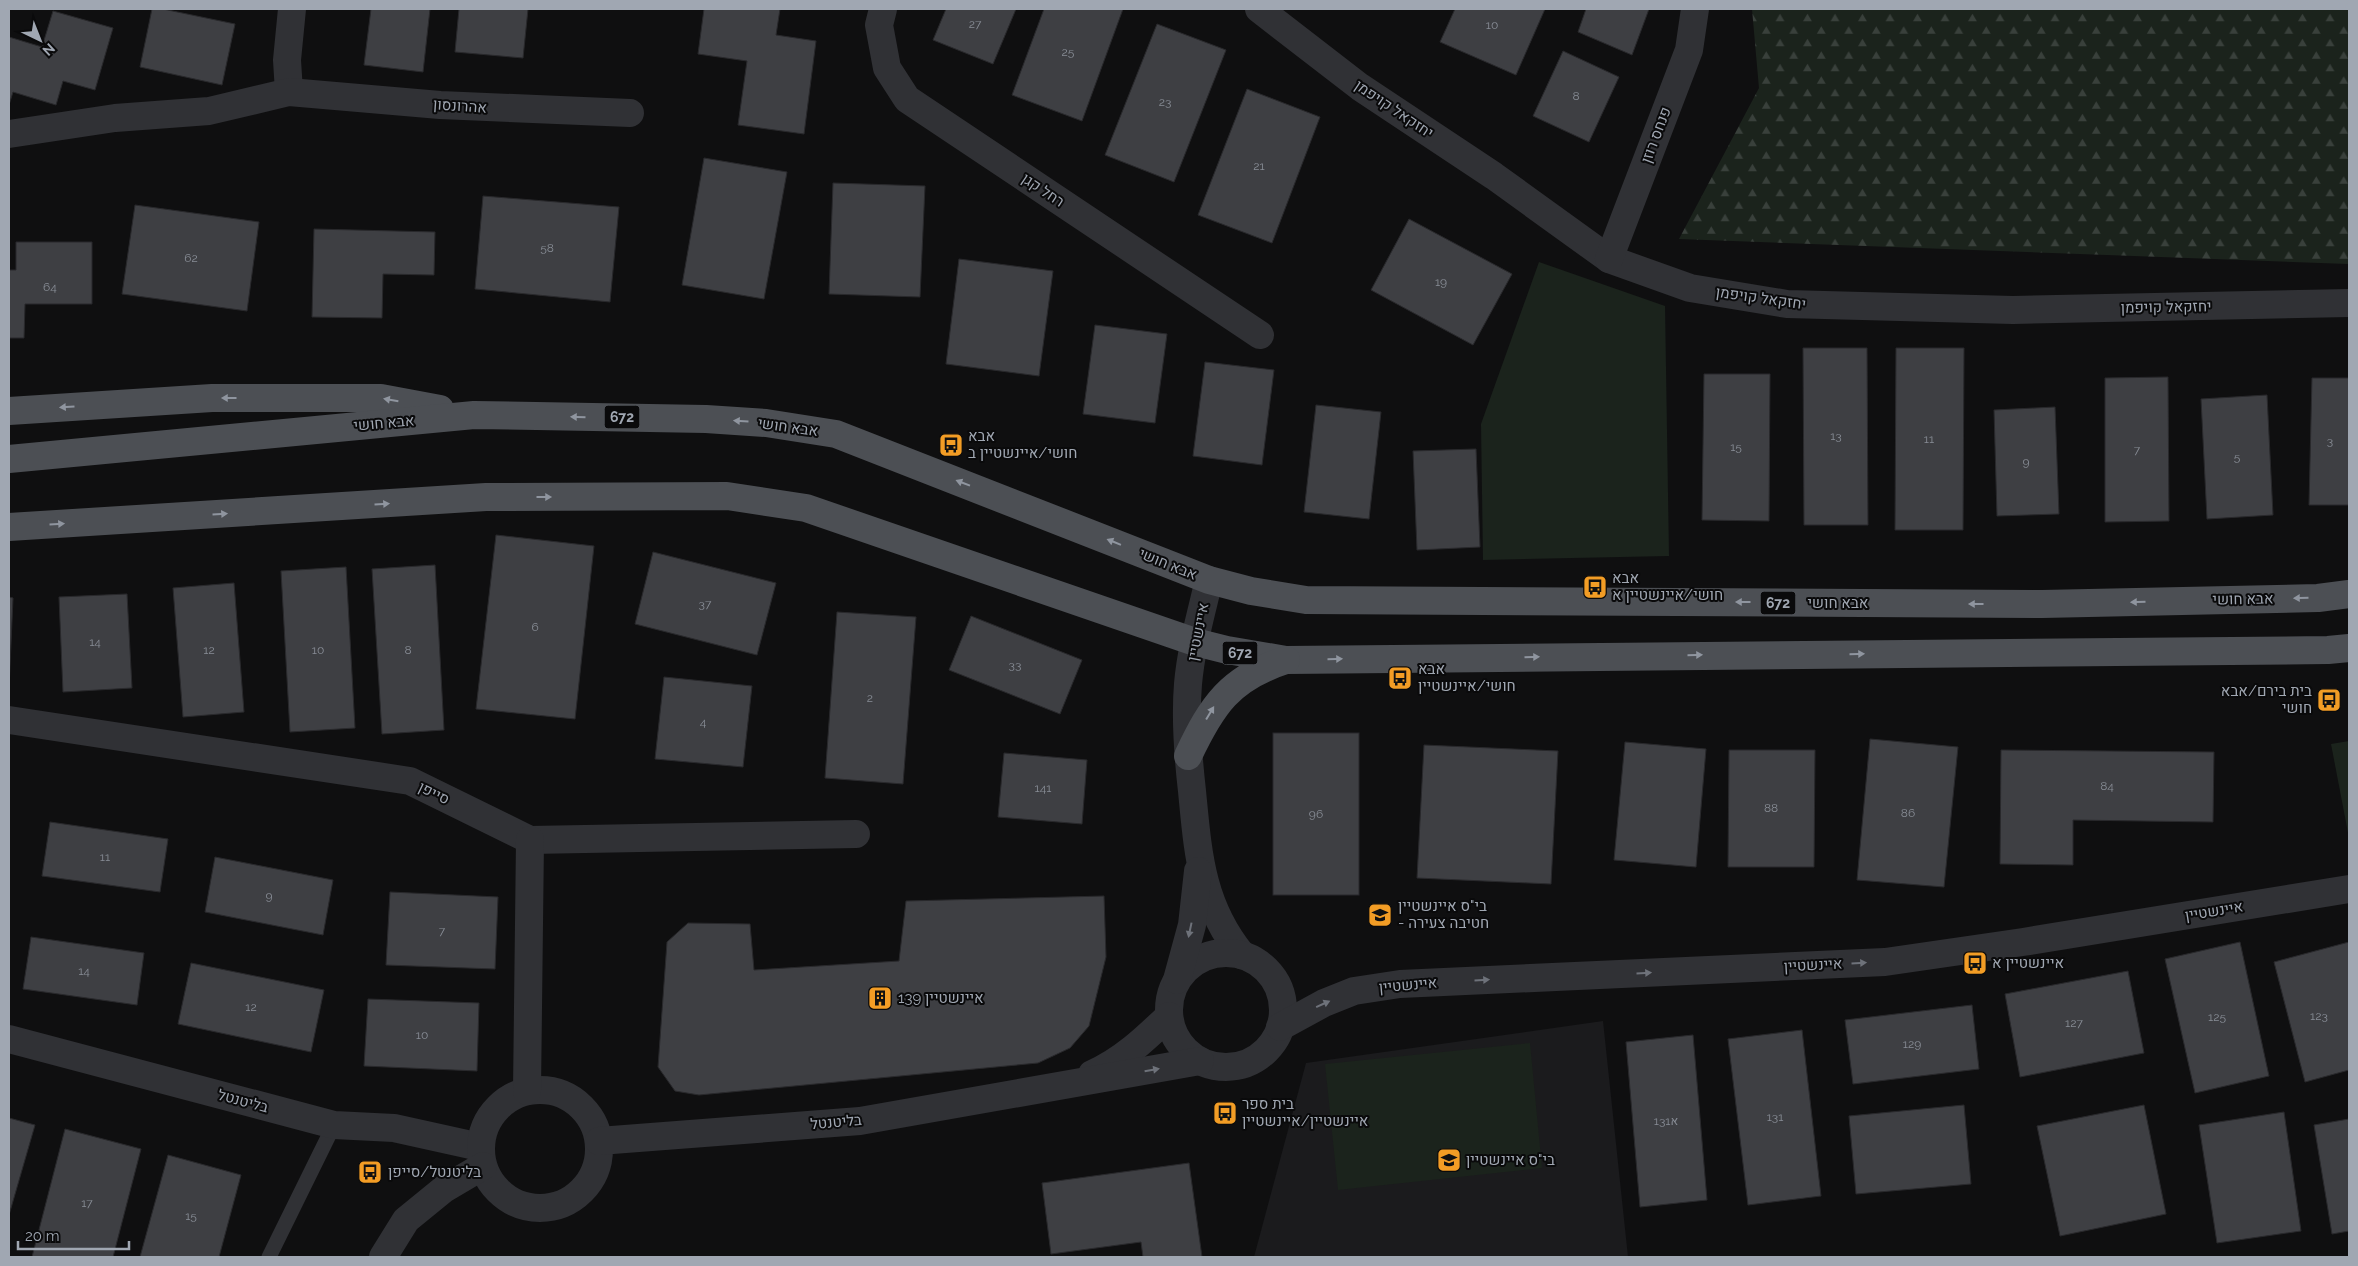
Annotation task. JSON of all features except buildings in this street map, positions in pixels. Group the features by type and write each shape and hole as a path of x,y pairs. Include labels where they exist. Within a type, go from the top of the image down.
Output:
{"main road":[{"path":"9,411 212,398 381,398 474,414"},
{"name":"אבא חושי","path":"9,459 474,414 766,422 836,434 1208,580 1251,591 1316,600 2042,604 2318,598 2349,594"},
{"name":"672","path":"9,527 486,497 728,496 806,508 1195,642 1227,650 1286,660 2318,650 2349,648"},
{"path":"1188,756 1201,729 1220,700 1250,674 1286,660"}],"street":[{"path":"290,92 287,60 292,9"},
{"name":"רחל קגן","path":"883,9 879,25 887,68 907,99 1260,335"},
{"name":"יחזקאל קויפמן","path":"1259,9 1360,87 1494,176 1609,259 1690,288 1787,304 2013,310 2349,303"},
{"name":"פנחס רוזן","path":"1609,259 1689,50 1695,9"},
{"name":"אהרונסון","path":"9,134 115,118 209,111 290,92 450,105 630,113"},
{"name":"איינשטיין","path":"1177,980 1192,925 1199,864 1188,756 1188,684 1208,580"},
{"name":"סייפן","path":"9,720 410,781 530,840 856,834"},
{"path":"527,1090 530,840"},
{"name":"איינשטיין","path":"1199,864 1216,913 1228,938 1242,956"},
{"name":"איינשטיין","path":"1280,1027 1324,1003 1354,991 1400,984 1885,962 2024,942 2349,889"},
{"path":"1224,953 1242,956 1258,963 1271,976 1280,991 1282,1009 1280,1027 1271,1044 1256,1058 1239,1066 1219,1067 1200,1061 1185,1050 1173,1034 1169,1016 1170,997 1177,980 1190,966 1206,956 1224,953"},
{"name":"בליטנטל","path":"1070,1084 1106,1068 1129,1052 1169,1016"},
{"name":"בליטנטל","path":"9,1039 334,1124 394,1128 481,1157"},
{"name":"בליטנטל","path":"599,1141 860,1121 1200,1061"},
{"path":"527,1090 547,1090 566,1095 582,1106 593,1122 599,1141 598,1160 592,1179 579,1194 562,1204 543,1209 524,1206 506,1198 492,1184 481,1157 484,1128 494,1111 509,1098 527,1090"},
{"path":"383,1257 406,1220 481,1157"}],"lane":[{"path":"269,1257 334,1124"}],"shaded area":[{"name":"בי\"ס איינשטיין","path":"1603,1021 1628,1257 1254,1257 1306,1063"}],"green space":[{"path":"1752,9 2349,9 2349,264 1679,239 1759,88"},
{"path":"1539,262 1665,306 1669,556 1483,560 1481,424"},
{"path":"2349,741 2349,838 2331,744"},
{"path":"1530,1043 1542,1168 1338,1190 1325,1064"}],"place":[{"name":"אבא חושי/איינשטיין ב","path":"951,445"},
{"name":"אבא חושי/איינשטיין א","path":"1595,587"},
{"name":"אבא חושי/איינשטיין","path":"1400,678"},
{"name":"בית בירם/אבא חושי","path":"2329,700"},
{"name":"בי\"ס איינשטיין - חטיבה צעירה","path":"1380,915"},
{"name":"איינשטיין א","path":"1975,963"},
{"name":"איינשטיין 139","path":"880,998"},
{"name":"בית ספר איינשטיין/איינשטיין","path":"1225,1113"},
{"name":"בי\"ס איינשטיין","path":"1449,1160"},
{"name":"בליטנטל/סייפן","path":"370,1172"}]}
